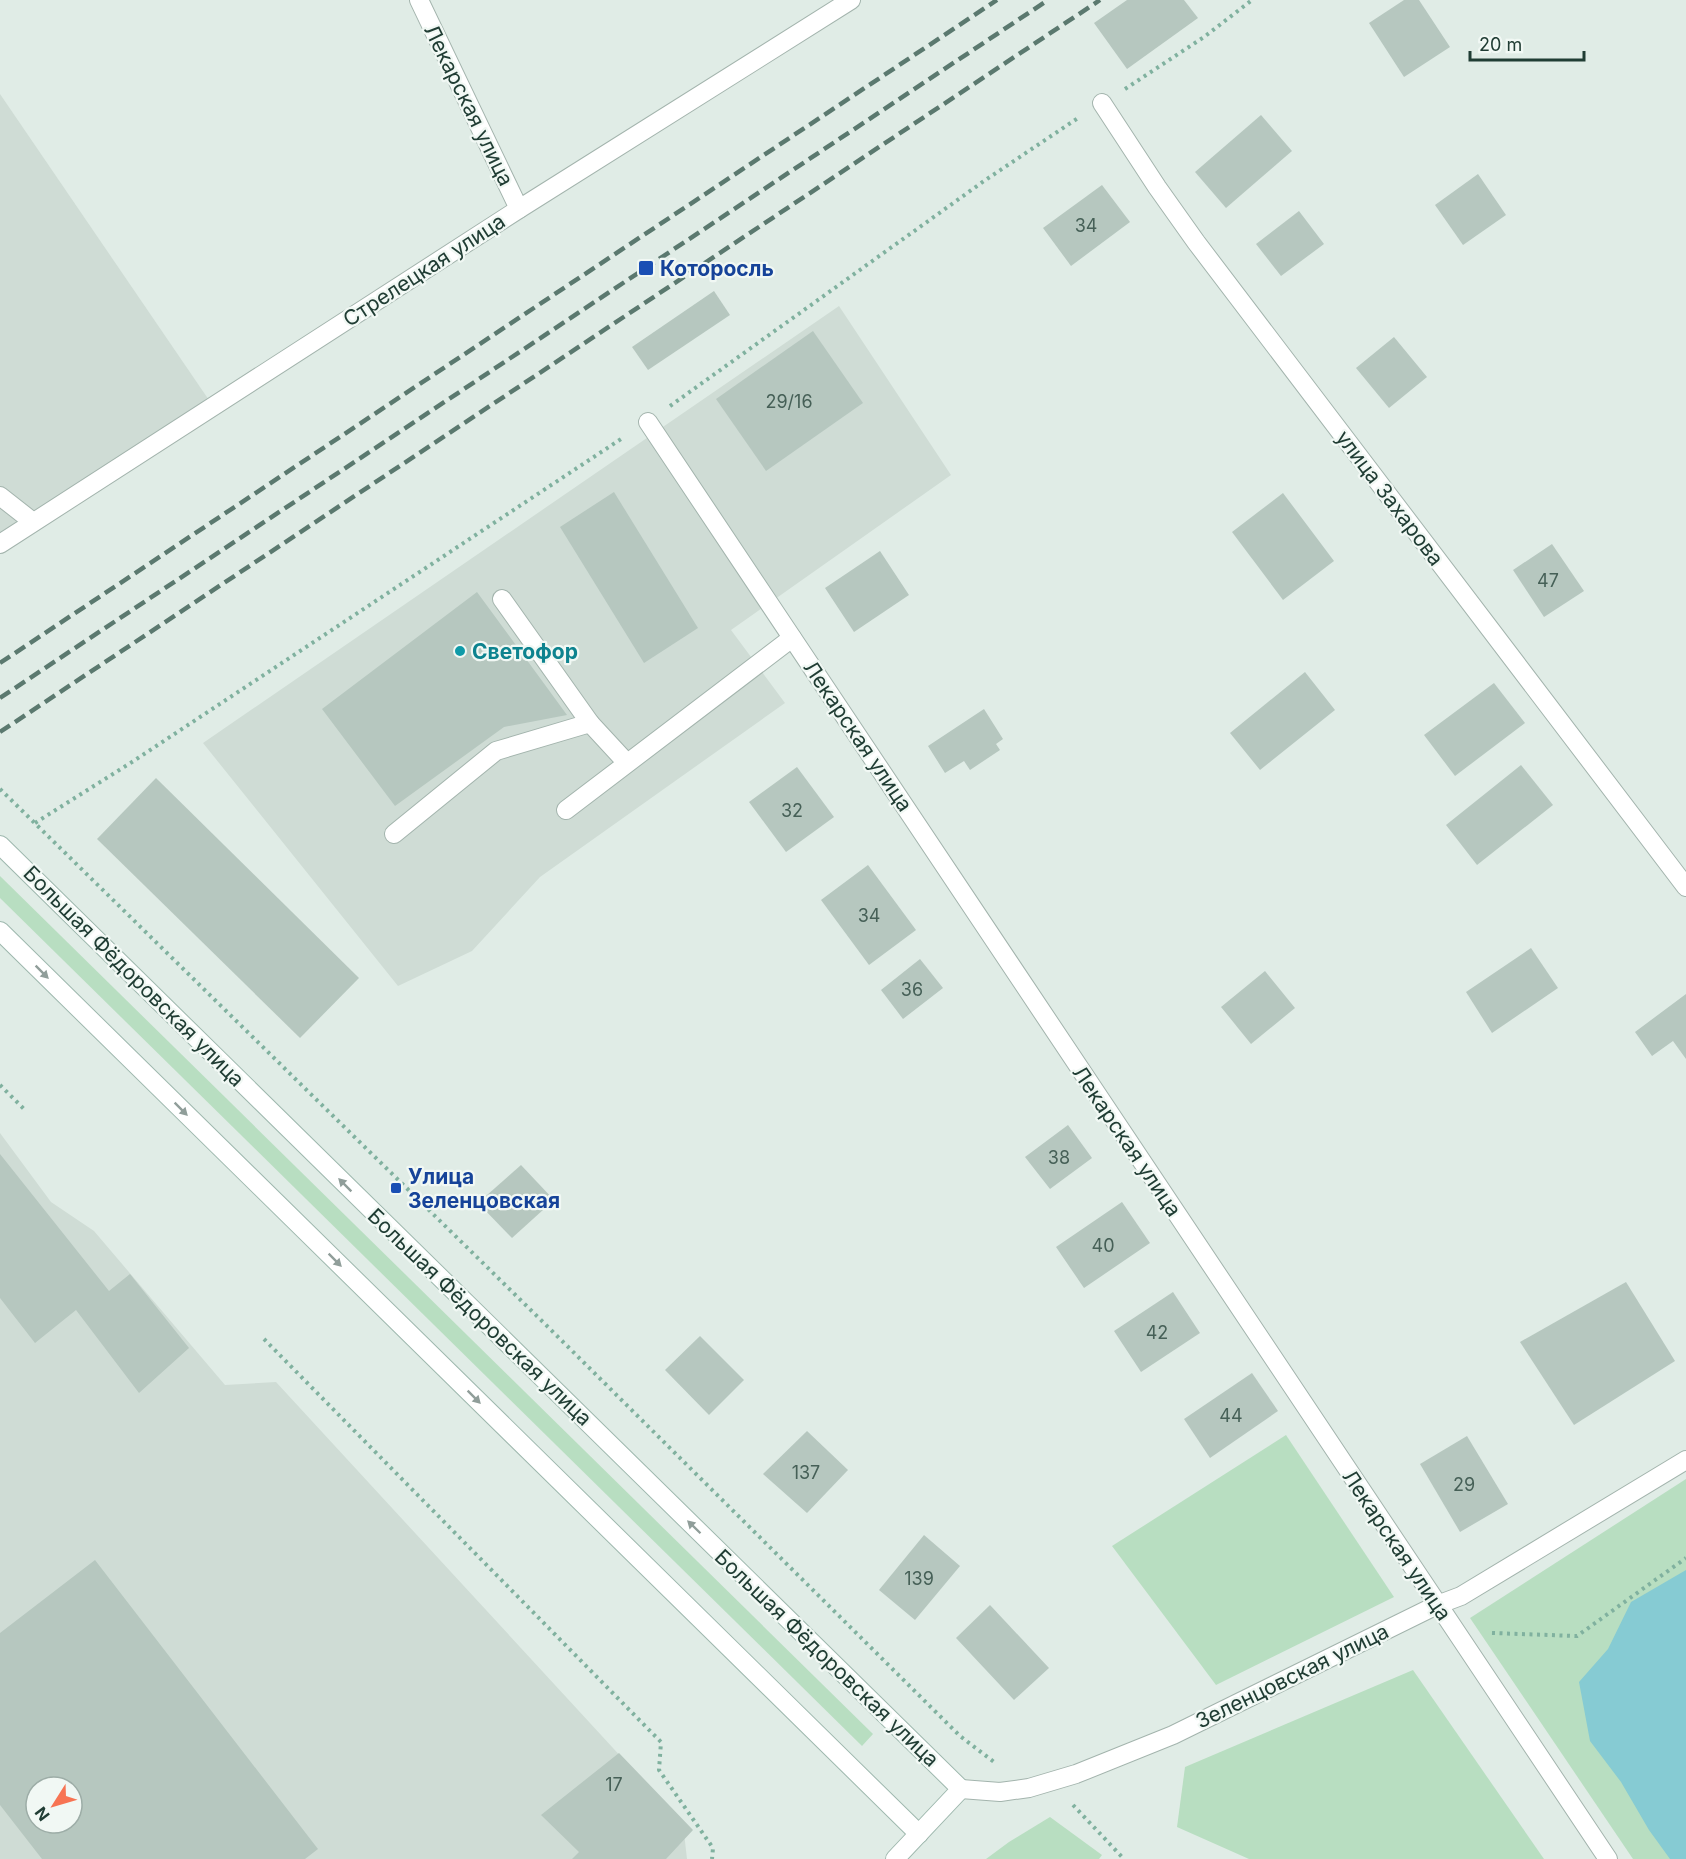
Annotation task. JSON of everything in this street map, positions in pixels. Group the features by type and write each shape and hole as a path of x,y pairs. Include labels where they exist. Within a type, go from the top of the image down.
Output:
{"street":[{"name":"Лекарская улица","path":"419,0 519,209"},
{"name":"Стрелецкая улица","path":"0,544 519,209 851,0"},
{"name":"улица Захарова","path":"1102,103 1196,242 1686,887"},
{"name":"Лекарская улица","path":"648,422 1608,1859"},
{"path":"0,496 33,522"},
{"path":"502,598 590,723 627,763"},
{"path":"566,810 792,638"},
{"path":"394,834 496,751 590,723"},
{"name":"Большая Фёдоровская улица","path":"0,844 961,1789"},
{"path":"0,931 919,1834"},
{"name":"Зеленцовская улица","path":"961,1789 1000,1792 1029,1788 1076,1774 1173,1735 1437,1605 1461,1596 1686,1460"},
{"path":"895,1859 961,1789"}],"path":[{"path":"35,823 648,422 984,181 1195,44 1252,0"},
{"path":"0,789 535,1313 960,1736 1029,1788"},
{"path":"0,1085 25,1110"},
{"path":"264,1339 662,1742 659,1770 713,1848 712,1859"},
{"path":"1455,1632 1577,1636 1686,1558"},
{"path":"1052,1781 1124,1859"}],"shaded area":[{"path":"0,94 213,406 0,546"},
{"path":"839,306 951,475 731,630 785,703 540,877 472,951 398,986 203,743"},
{"path":"0,1133 51,1202 94,1231 225,1385 276,1382 683,1824 687,1859 0,1859"}],"green space":[{"path":"0,876 873,1734 862,1746 0,898"},
{"path":"1286,1435 1394,1597 1216,1685 1112,1546"},
{"path":"1686,1479 1686,1859 1633,1859 1470,1618"},
{"path":"1413,1670 1544,1859 1249,1859 1177,1827 1185,1767"},
{"path":"1050,1817 1102,1855 1099,1859 986,1859 1009,1842"}],"water":[{"path":"1686,1570 1686,1859 1670,1859 1649,1830 1621,1782 1590,1741 1579,1682 1608,1649 1631,1602"}],"building":[{"path":"1127,0 1184,0 1198,18 1127,69 1094,23"},
{"path":"1404,0 1419,0 1450,47 1404,77 1369,23"},
{"path":"1261,115 1292,151 1226,208 1195,172"},
{"path":"1478,174 1506,215 1463,245 1435,205"},
{"path":"1102,185 1130,222 1071,266 1043,228"},
{"path":"1299,211 1324,244 1281,276 1256,244"},
{"path":"714,291 730,315 648,370 632,347"},
{"path":"813,331 863,403 766,471 716,399"},
{"path":"1394,337 1427,377 1389,408 1356,368"},
{"path":"614,492 698,628 644,663 560,527"},
{"path":"1283,493 1334,561 1283,600 1232,532"},
{"path":"1552,544 1584,591 1544,617 1513,570"},
{"path":"880,551 909,595 854,632 825,588"},
{"name":"Светофор","path":"477,592 567,715 504,727 395,806 322,709"},
{"path":"1305,672 1335,710 1260,770 1230,733"},
{"path":"1494,683 1525,723 1455,776 1424,735"},
{"path":"984,709 1003,739 996,744 1000,750 970,770 964,761 945,773 928,746"},
{"path":"1521,765 1553,805 1477,865 1446,825"},
{"path":"797,767 834,817 786,852 749,802"},
{"path":"156,778 359,978 300,1038 97,839"},
{"path":"868,865 916,930 869,965 821,900"},
{"path":"1531,948 1558,988 1492,1033 1466,992"},
{"path":"920,959 943,988 903,1019 881,990"},
{"path":"1265,971 1295,1008 1251,1044 1221,1007"},
{"path":"1686,994 1686,1059 1673,1041 1652,1056 1635,1032"},
{"path":"1068,1125 1092,1158 1050,1189 1025,1157"},
{"path":"0,1154 109,1291 130,1274 189,1348 139,1393 76,1310 35,1343 0,1298"},
{"path":"521,1165 554,1200 512,1238 478,1203"},
{"path":"1122,1202 1150,1243 1084,1288 1056,1247"},
{"path":"1626,1282 1675,1361 1574,1425 1520,1342"},
{"path":"1173,1292 1200,1333 1141,1372 1114,1331"},
{"path":"700,1336 744,1380 709,1415 665,1370"},
{"path":"1252,1373 1278,1411 1210,1458 1184,1419"},
{"path":"807,1431 848,1470 807,1513 763,1474"},
{"path":"1467,1436 1508,1504 1460,1532 1420,1464"},
{"path":"924,1535 960,1566 915,1620 879,1590"},
{"path":"95,1560 318,1849 305,1859 42,1859 0,1805 0,1633"},
{"path":"990,1605 1049,1668 1014,1700 956,1638"},
{"path":"619,1753 693,1830 666,1859 572,1859 579,1852 541,1815"}],"railway":[{"path":"0,663 997,0"},
{"path":"0,698 1048,0"},
{"path":"0,732 1100,0"}],"place":[{"name":"Которосль","path":"646,268"},
{"name":"Светофор","path":"460,651"},
{"name":"Улица Зеленцовская","path":"396,1188"}]}
